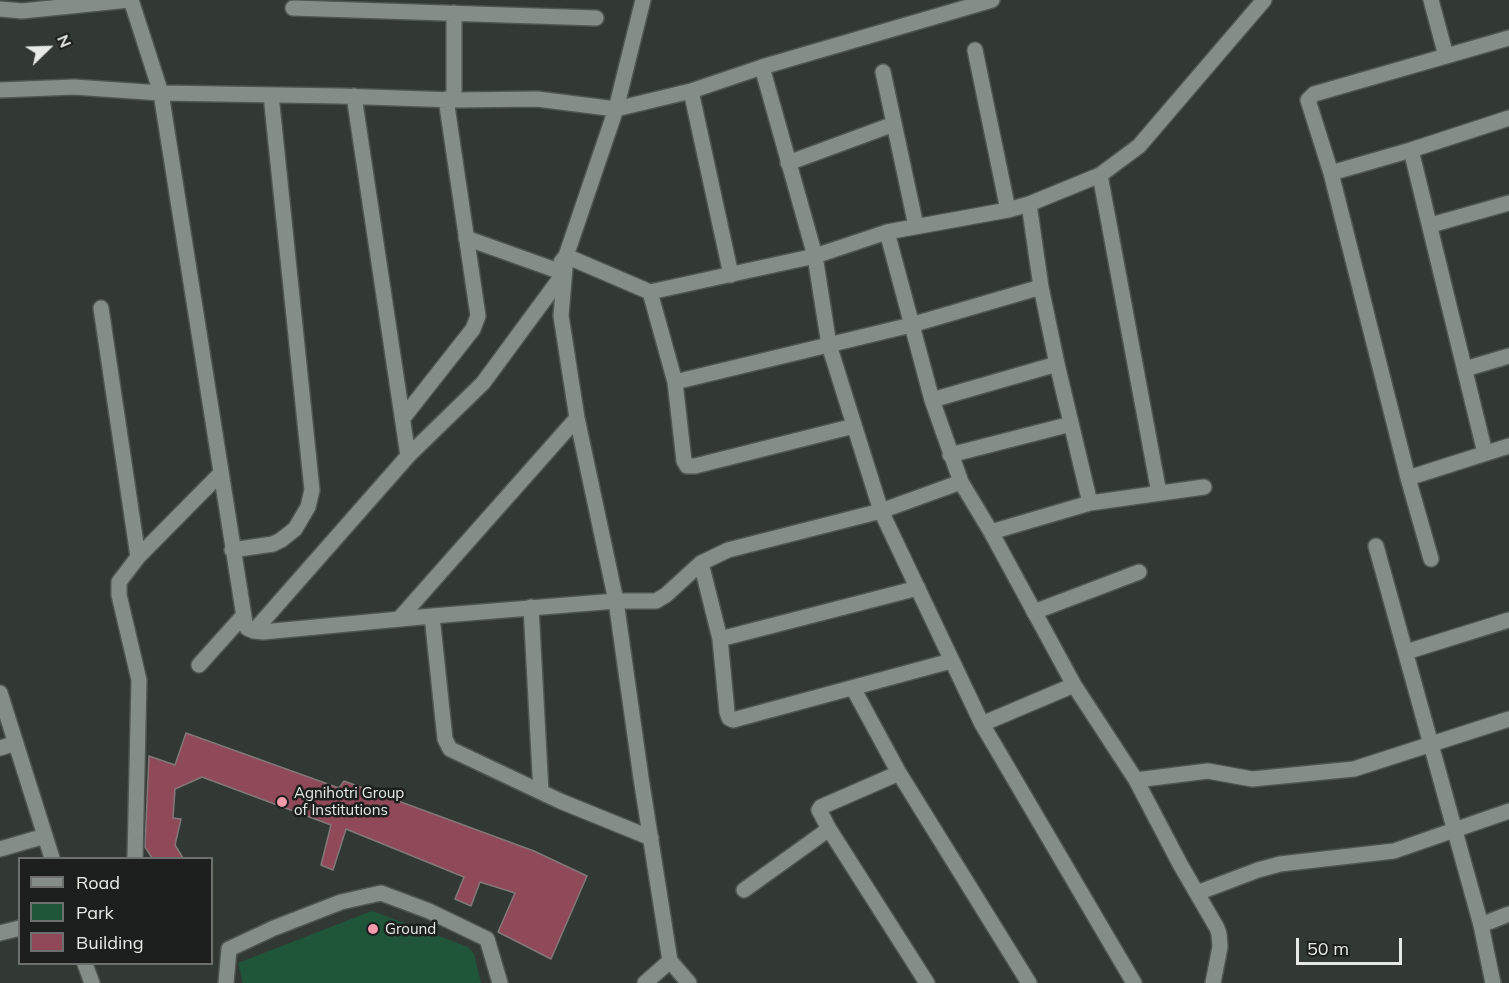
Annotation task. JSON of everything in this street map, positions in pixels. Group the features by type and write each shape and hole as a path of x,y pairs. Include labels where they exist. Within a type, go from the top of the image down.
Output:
{"street":[{"path":"0,9 22,11 130,0 161,93 243,616 248,628 254,631 531,606 656,601 701,563 735,547 881,511 961,482"},
{"path":"254,631 408,452 483,383 566,256 616,109 643,0"},
{"path":"0,90 74,87 161,93 537,99 616,109 691,91 762,67 992,0"},
{"path":"566,256 650,292 814,256 887,232 1008,210 1029,204 1100,175 1139,146 1264,0"},
{"path":"1431,0 1446,56"},
{"path":"294,8 346,5 596,18"},
{"path":"403,421 473,329 478,316 466,238 450,99 446,9"},
{"path":"1431,559 1408,478 1331,173 1308,106 1309,96 1509,38"},
{"path":"975,50 1008,210"},
{"path":"762,67 814,256 829,345 881,511 982,724 1134,983"},
{"path":"883,72 916,226"},
{"path":"691,91 730,275"},
{"path":"232,550 273,544 281,540 295,528 308,507 312,490 271,94"},
{"path":"354,96 408,452"},
{"path":"1331,173 1509,118"},
{"path":"788,164 894,124"},
{"path":"1411,150 1485,453"},
{"path":"1100,175 1159,494"},
{"path":"1431,225 1509,203"},
{"path":"1029,204 1041,287 1090,503"},
{"path":"887,232 932,400 961,482 991,532 1074,685 1136,780 1220,934 1220,947 1213,983"},
{"path":"466,238 557,270"},
{"path":"557,270 561,316 577,418 616,601 640,778 670,961 689,983"},
{"path":"675,382 911,325 1041,287"},
{"path":"650,292 675,382 684,461 689,467 854,426"},
{"path":"101,308 138,557"},
{"path":"1465,369 1509,356"},
{"path":"932,400 1057,364"},
{"path":"399,619 577,418"},
{"path":"950,455 1071,424"},
{"path":"1408,478 1509,446"},
{"path":"135,857 139,680 118,587 121,578 138,557 220,474"},
{"path":"991,532 1090,503 1204,487"},
{"path":"1376,546 1481,925 1492,983"},
{"path":"701,563 720,639 727,712 732,720 951,661"},
{"path":"1034,612 1139,572"},
{"path":"720,639 918,588"},
{"path":"531,606 542,792"},
{"path":"199,664 243,616"},
{"path":"432,616 446,744 455,752 542,792 651,837"},
{"path":"1406,652 1509,620"},
{"path":"982,724 1074,685"},
{"path":"853,688 899,773 1029,983"},
{"path":"0,693 52,857"},
{"path":"1136,780 1208,771 1252,779 1354,769 1509,719"},
{"path":"0,748 16,743"},
{"path":"899,773 819,808 829,829 927,983"},
{"path":"1197,893 1271,867 1394,851 1509,811"},
{"path":"744,890 829,829"},
{"path":"0,849 45,836"},
{"path":"226,983 229,949 274,928 341,902 381,893 429,910 487,939 500,983"},
{"path":"1481,925 1509,914"},
{"path":"0,933 18,928"},
{"path":"645,983 670,961"},
{"path":"86,965 92,983"}],"green space":[{"name":"Ground","path":"372,911 468,947 474,954 481,983 243,983 238,963"}],"building":[{"path":"186,733 339,788 344,781 534,851 587,876 551,959 498,932 515,893 480,882 471,906 455,899 464,877 346,829 333,870 321,865 331,825 202,777 175,789 173,818 181,819 175,845 182,857 151,857 145,847 149,756 175,765"}],"place":[{"name":"Agnihotri Group of Institutions","path":"282,802"},
{"name":"Ground","path":"373,929"}]}
